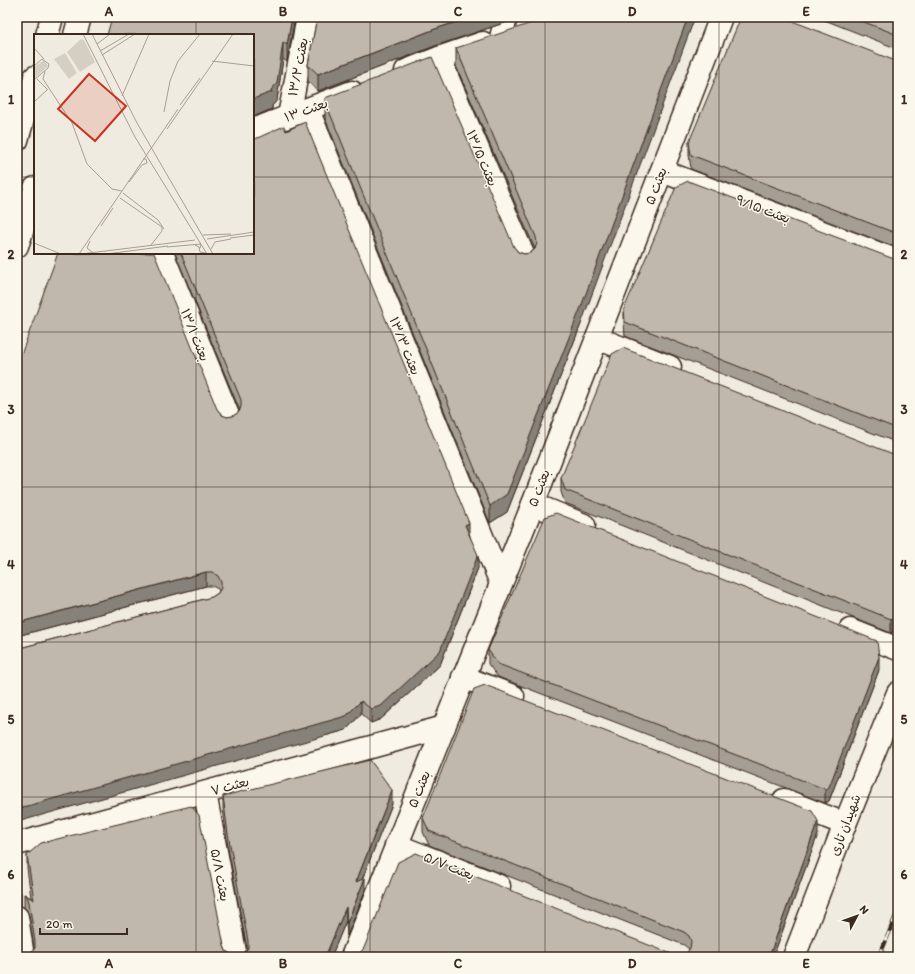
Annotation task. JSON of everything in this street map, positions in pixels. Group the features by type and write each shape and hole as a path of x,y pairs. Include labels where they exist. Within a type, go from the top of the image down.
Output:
{"street":[{"path":"47,34 52,17"},
{"path":"75,34 80,17"},
{"name":"بعثت ۱۳/۲","path":"298,113 308,17"},
{"name":"بعثت ۵","path":"352,957 533,504 722,17"},
{"name":"بعثت ۱۳","path":"254,130 439,58 510,28"},
{"name":"بعثت ۱۳/۵","path":"439,58 525,259"},
{"path":"17,140 34,80"},
{"name":"بعثت ۱۳/۳","path":"298,113 501,583"},
{"name":"بعثت ۹/۱۵","path":"662,171 898,261"},
{"path":"17,246 31,218 34,196"},
{"name":"بعثت ۱۳/۱","path":"162,254 229,418"},
{"path":"597,338 691,375"},
{"path":"533,504 600,531"},
{"path":"833,624 898,650"},
{"path":"463,677 529,702"},
{"name":"شهیدان تاری","path":"794,957 845,824 898,693"},
{"name":"بعثت ۷","path":"17,844 444,727"},
{"name":"بعثت ۵/۸","path":"205,793 236,957"},
{"path":"764,793 845,824"},
{"name":"بعثت ۵/۷","path":"396,845 519,894"},
{"path":"17,917 24,957"}],"building":[{"path":"112,17 292,17 287,45 283,42 277,83 271,90 272,92 254,99 254,34 107,34"},
{"path":"317,17 471,17 435,29 318,74 308,65"},
{"path":"550,17 688,17 581,307 507,494 490,506 325,98 432,57 514,247 518,252 524,254 530,253 535,249 537,243 536,237 456,48"},
{"path":"741,17 782,17 898,61 898,234 691,155 689,142"},
{"path":"851,17 898,17 898,35"},
{"path":"305,122 469,523 465,525 478,555 440,651 381,706 371,709 361,701 346,716 17,809 17,648 212,597 218,593 221,588 221,582 218,576 212,572 206,572 17,623 17,366 58,254 154,254 217,409 222,415 227,417 233,416 239,412 241,400 181,254 254,254 254,140 284,126 286,131"},
{"path":"688,181 898,260 898,429 625,322 624,309 676,187"},
{"path":"623,348 898,455 898,615 891,619 565,490 561,478 612,354"},
{"path":"556,513 877,641 879,657 829,787 825,789 498,664 488,650 545,517"},
{"path":"485,685 812,811 818,821 769,957 350,957 349,955 354,956 359,954 364,948 398,862 416,853 674,955 681,956 686,954 690,948 691,941 689,936 684,932 429,831 423,818 474,689"},
{"path":"370,760 392,790 356,882 365,878 347,923 346,907 325,957 17,957 17,954 24,956 31,953 35,948 29,902 27,896 24,894 34,900 27,855 41,843 191,806 199,815 224,946 226,951 232,955 239,956 248,948 248,941 228,834 223,796"}],"railway":[{"path":"879,957 898,911"}]}
